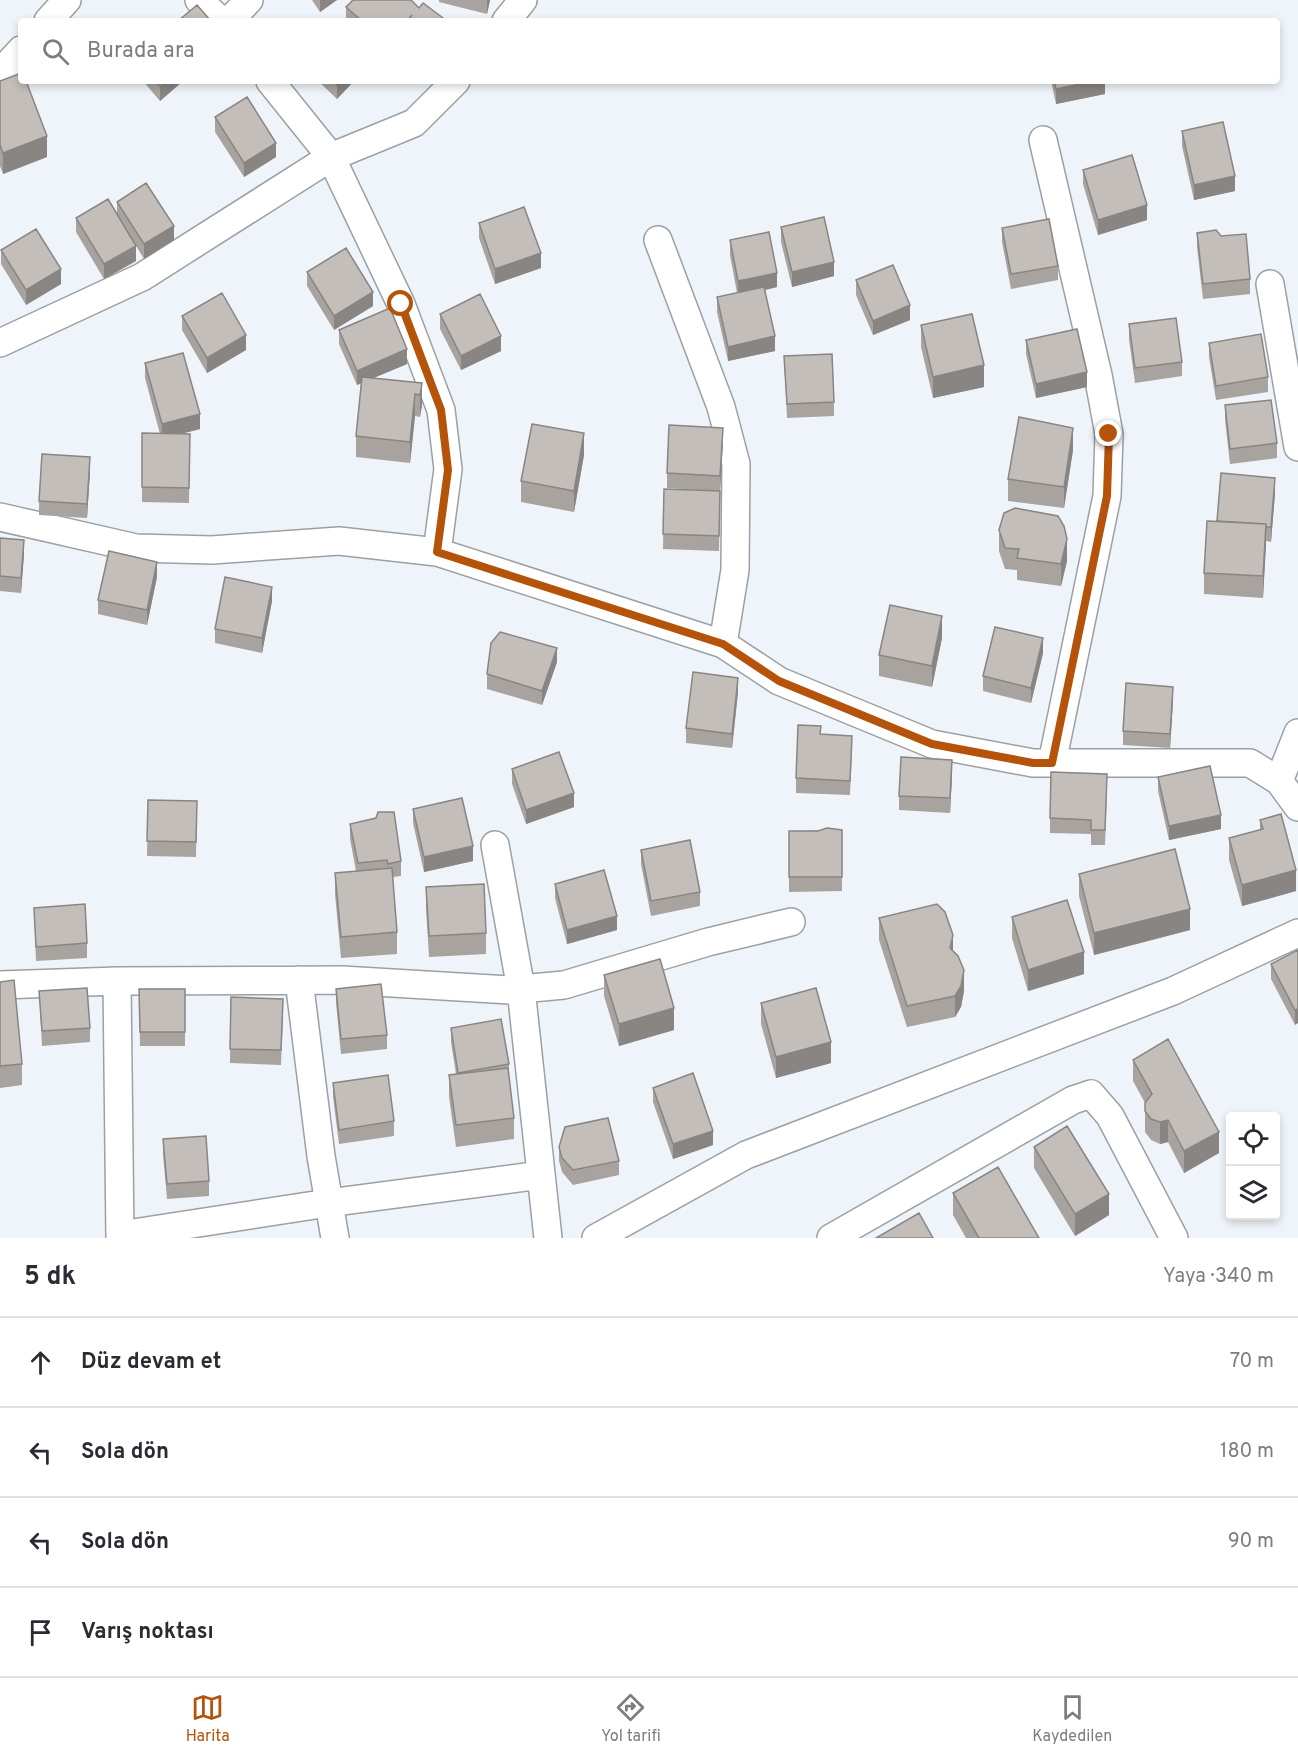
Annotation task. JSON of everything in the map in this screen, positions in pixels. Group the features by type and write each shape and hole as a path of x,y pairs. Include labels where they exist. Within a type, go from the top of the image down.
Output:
{"street":[{"path":"51,18 67,0"},
{"path":"199,0 218,18"},
{"path":"232,18 249,0"},
{"path":"508,18 523,0"},
{"path":"0,73 18,53"},
{"path":"272,84 331,157 401,304 441,410 448,470 437,552"},
{"path":"0,343 142,277 331,157 414,123 453,84"},
{"path":"1043,140 1098,375 1109,434 1107,496 1052,763"},
{"path":"658,240 721,407 736,464 735,570 723,644"},
{"path":"1270,284 1298,447"},
{"path":"0,517 136,548 212,550 339,541 437,552 723,644 779,681 932,744 1033,763 1250,762 1279,781 1298,807"},
{"path":"1279,781 1298,734"},
{"path":"495,845 520,989 548,1238"},
{"path":"0,985 117,981 342,980 510,990 564,985 708,942 791,922"},
{"path":"596,1238 746,1155 1173,992 1298,933"},
{"path":"299,980 328,1203 335,1238"},
{"path":"117,981 120,1237 328,1203 541,1175"},
{"path":"831,1238 1073,1100 1091,1094 1110,1116 1174,1238"}],"building":[{"path":"353,0 411,0 419,8 423,3 443,18 410,18 412,15 410,18 359,18 346,7"},
{"path":"197,5 208,18 182,18"},
{"path":"18,74 18,84 27,84 47,136 3,153 0,145 0,81"},
{"path":"1055,84 1080,84 1056,89"},
{"path":"247,97 276,143 244,163 215,117"},
{"path":"1223,122 1235,176 1194,185 1182,131"},
{"path":"1132,155 1147,205 1098,220 1083,170"},
{"path":"146,183 174,226 144,244 117,202"},
{"path":"108,199 136,246 104,264 76,218"},
{"path":"524,207 541,253 495,269 479,223"},
{"path":"824,217 834,262 792,272 781,227"},
{"path":"1049,219 1058,266 1011,274 1002,228"},
{"path":"36,229 61,269 26,290 1,250"},
{"path":"1216,230 1221,236 1246,234 1250,279 1203,284 1197,233"},
{"path":"769,232 777,273 738,281 730,240"},
{"path":"346,248 373,292 334,316 307,272"},
{"path":"893,265 910,305 873,321 856,280"},
{"path":"764,287 775,336 728,347 717,297"},
{"path":"222,293 246,335 207,358 182,316"},
{"path":"480,294 501,336 461,356 440,314"},
{"path":"390,308 407,349 357,371 339,330"},
{"path":"972,314 984,365 933,377 921,325"},
{"path":"1176,318 1182,362 1135,368 1129,324"},
{"path":"1077,329 1087,372 1036,384 1026,340"},
{"path":"1261,334 1268,377 1216,386 1209,343"},
{"path":"183,353 200,414 162,424 145,363"},
{"path":"832,354 834,402 787,404 784,356"},
{"path":"362,377 422,383 420,395 415,394 410,442 356,436"},
{"path":"1271,400 1277,443 1230,449 1225,405"},
{"path":"1019,417 1073,428 1064,487 1008,479"},
{"path":"532,424 584,433 574,491 521,481"},
{"path":"669,425 723,428 720,476 667,473"},
{"path":"142,433 190,434 189,488 142,487"},
{"path":"42,454 90,457 87,504 39,501"},
{"path":"1221,473 1275,478 1271,527 1266,527 1266,524 1217,521"},
{"path":"664,489 720,491 719,536 663,534"},
{"path":"1015,508 1058,516 1064,526 1067,539 1061,564 1017,558 1019,549 1005,548 999,530 1004,513"},
{"path":"1207,521 1266,524 1263,576 1204,573"},
{"path":"0,538 24,540 21,578 0,576"},
{"path":"109,551 157,562 147,610 98,600"},
{"path":"225,577 272,587 262,638 215,629"},
{"path":"890,605 942,616 932,666 879,655"},
{"path":"995,627 1043,638 1031,688 983,676"},
{"path":"500,632 557,648 542,691 487,674 491,643"},
{"path":"693,672 738,678 732,734 686,728"},
{"path":"1126,683 1173,687 1170,734 1123,731"},
{"path":"798,725 821,726 820,734 852,736 850,781 796,778"},
{"path":"559,752 574,793 526,810 512,769"},
{"path":"901,757 952,760 950,798 899,796"},
{"path":"1210,766 1221,815 1169,826 1158,777"},
{"path":"1051,772 1107,774 1105,830 1091,830 1091,820 1050,818"},
{"path":"462,798 473,846 424,857 413,809"},
{"path":"148,800 197,801 196,842 147,841"},
{"path":"378,812 394,812 401,861 388,864 387,860 358,863 350,824 376,818"},
{"path":"1281,814 1296,870 1242,885 1229,838 1263,829 1260,820"},
{"path":"827,828 842,830 842,877 789,877 789,831 818,831"},
{"path":"690,840 700,892 651,901 641,850"},
{"path":"1175,849 1190,909 1094,933 1079,874"},
{"path":"392,868 397,932 341,937 335,873"},
{"path":"604,870 617,916 567,930 555,884"},
{"path":"484,884 486,933 429,936 426,887"},
{"path":"1067,900 1084,952 1028,970 1012,917"},
{"path":"85,904 87,943 36,947 34,908"},
{"path":"937,904 945,912 953,935 950,948 958,956 964,970 961,986 955,996 907,1006 879,918"},
{"path":"1298,950 1298,1009 1295,1010 1271,964"},
{"path":"660,959 674,1008 619,1024 604,975"},
{"path":"14,980 22,1064 0,1066 0,982"},
{"path":"381,984 387,1035 341,1039 336,989"},
{"path":"87,988 90,1028 42,1031 39,991"},
{"path":"816,988 831,1042 776,1057 761,1003"},
{"path":"139,989 185,989 185,1032 140,1032"},
{"path":"231,997 283,999 281,1050 230,1049"},
{"path":"501,1019 509,1064 458,1073 451,1028"},
{"path":"1168,1039 1219,1132 1184,1151 1168,1120 1160,1122 1151,1119 1145,1111 1145,1103 1152,1094 1133,1060"},
{"path":"508,1068 514,1118 456,1125 449,1075"},
{"path":"693,1073 713,1131 673,1144 653,1088"},
{"path":"388,1075 394,1121 339,1130 333,1083"},
{"path":"608,1118 619,1161 573,1170 562,1158 559,1147 565,1127"},
{"path":"1067,1126 1109,1194 1075,1214 1034,1147"},
{"path":"206,1136 209,1181 167,1184 163,1139"},
{"path":"998,1167 1039,1238 979,1238 953,1193"},
{"path":"919,1213 933,1238 876,1238"}],"route":[{"path":"401,304 441,410 448,470 437,552 723,644 779,681 932,744 1033,763 1052,763 1107,496 1109,434"}]}
